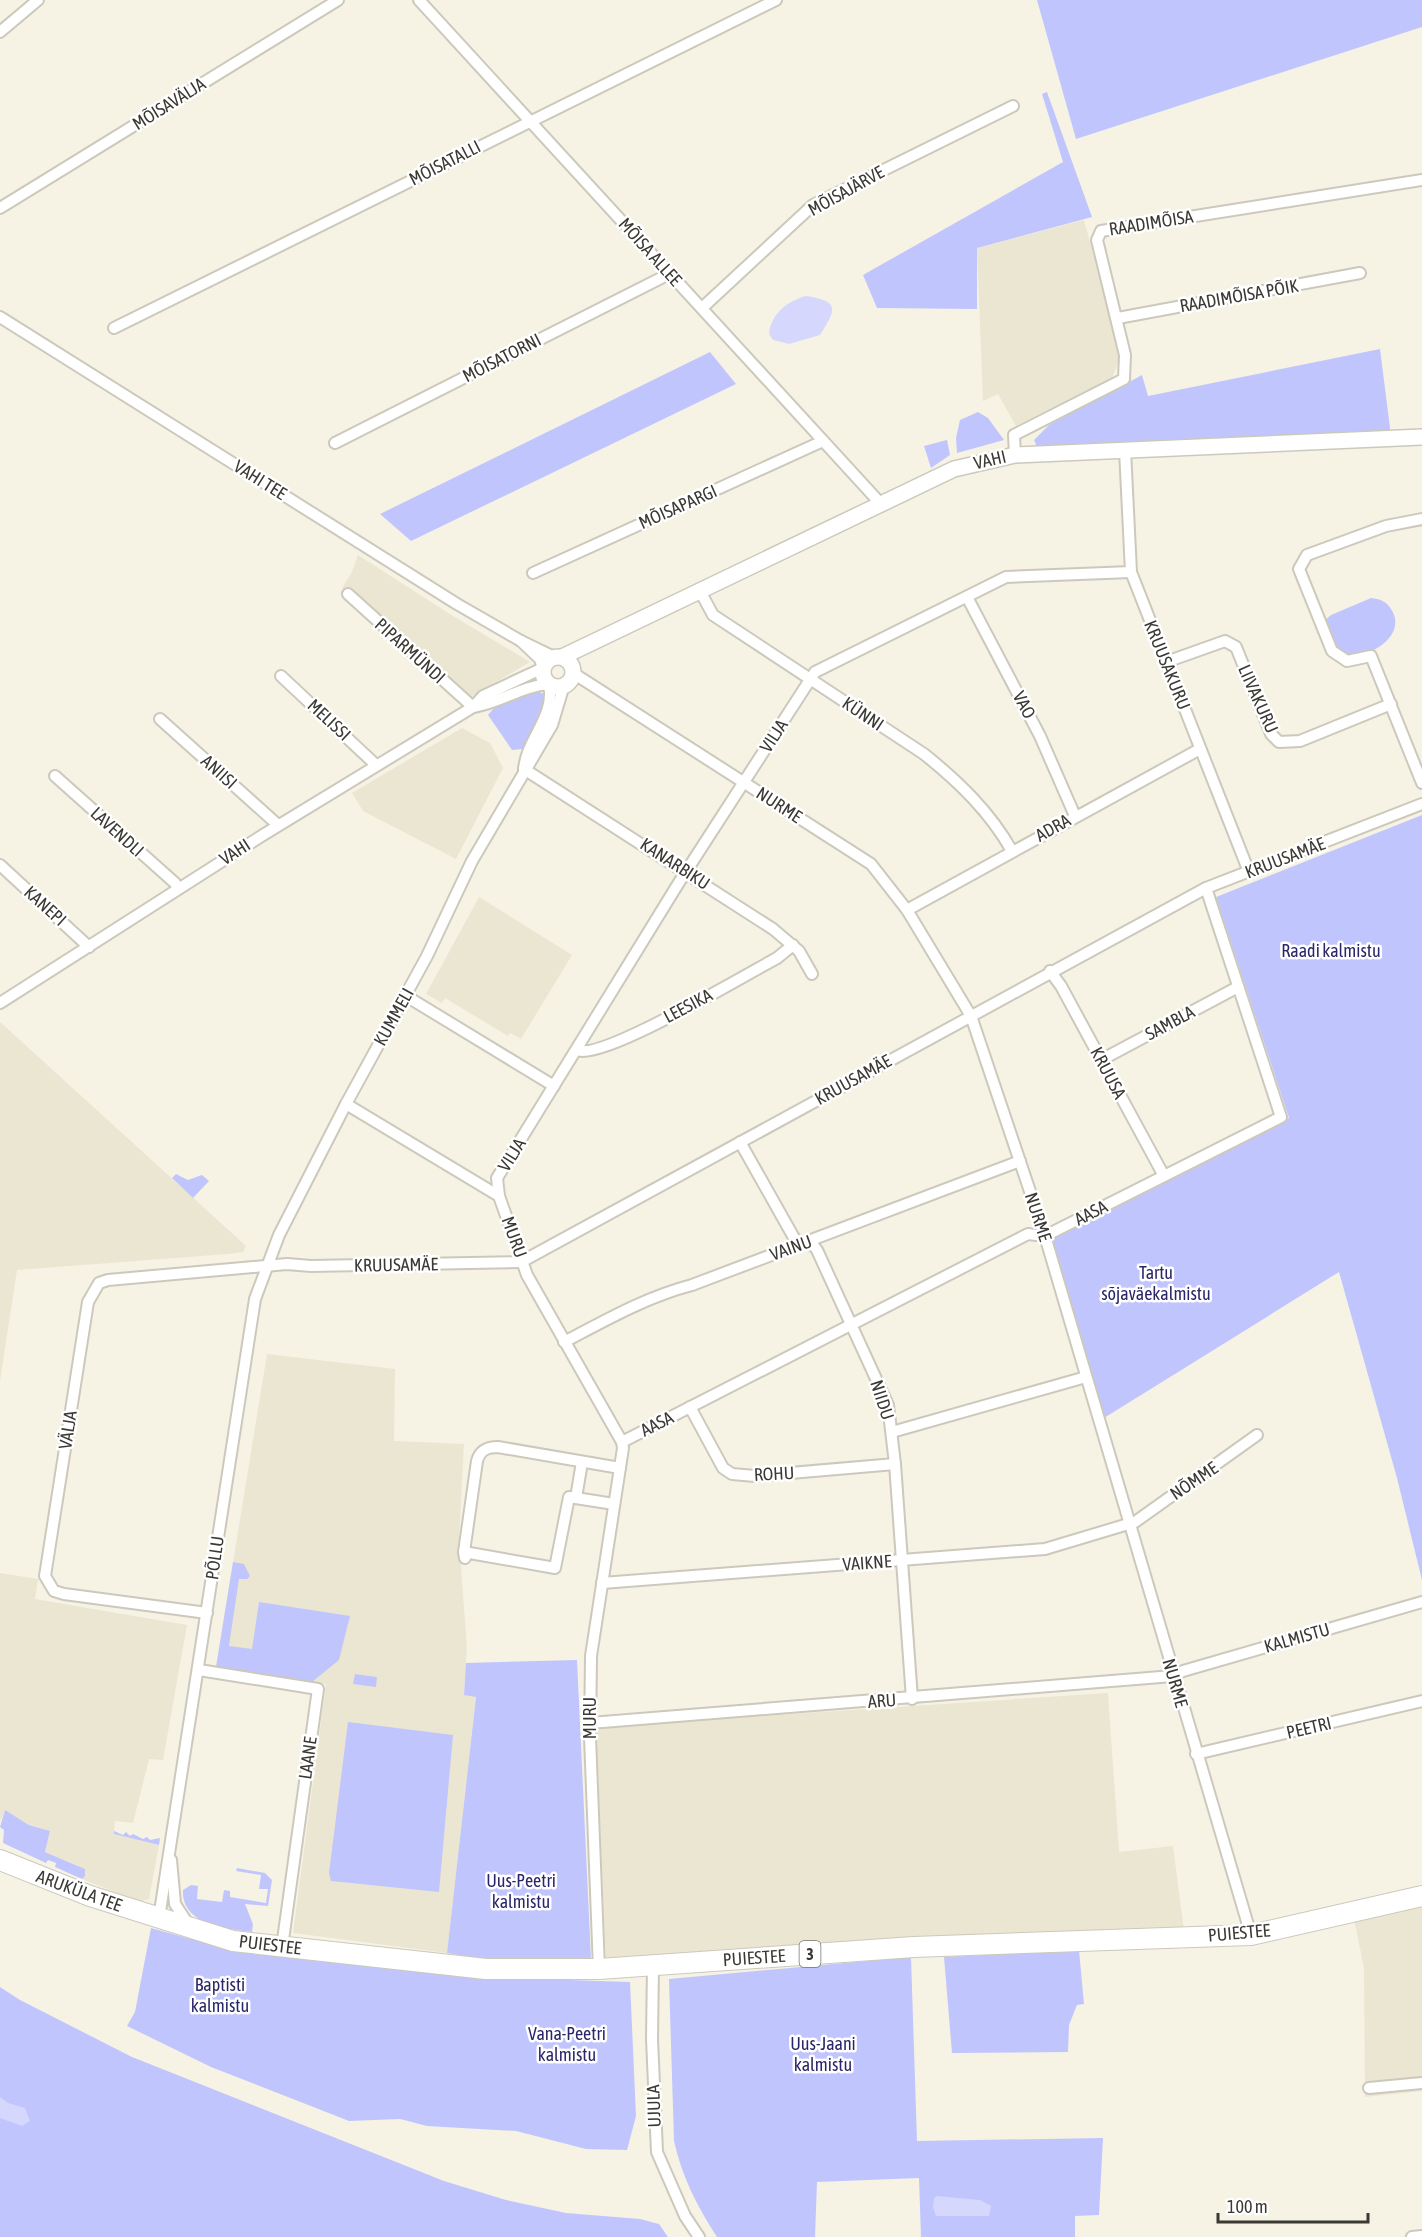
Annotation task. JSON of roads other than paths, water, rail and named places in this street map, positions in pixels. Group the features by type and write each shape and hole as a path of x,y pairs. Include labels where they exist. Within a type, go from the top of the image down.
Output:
{"highway":[{"name":"ARUKÜLA TEE","path":"0,1860 90,1896 159,1918"},
{"name":"PUIESTEE","path":"159,1918 233,1941 282,1947 486,1970 599,1969 915,1947 1251,1935 1422,1896"}],"street":[{"path":"0,32 38,0"},
{"name":"MÕISAVÄLJA","path":"0,208 338,0"},
{"name":"MÕISA ALLEE","path":"419,0 881,504"},
{"name":"MÕISATALLI","path":"114,328 776,0"},
{"name":"MÕISAJÄRVE","path":"702,308 813,205 1013,106"},
{"name":"RAADIMÕISA","path":"1015,455 1014,435 1124,379 1125,355 1118,318 1097,240 1101,231 1422,180"},
{"name":"RAADIMÕISA PÕIK","path":"1118,318 1360,273"},
{"name":"MÕISATORNI","path":"335,443 669,274"},
{"name":"VAHI TEE","path":"0,317 457,604 521,641 560,670"},
{"name":"VAHI","path":"473,707 486,705 538,685 581,655 597,640 701,593 954,469 1015,455 1422,437"},
{"name":"MÕISAPARGI","path":"533,573 823,441"},
{"name":"KRUUSAKURU","path":"1125,450 1131,572 1249,872"},
{"path":"1422,519 1386,525 1307,555 1299,569 1332,651 1347,661 1371,656 1422,783"},
{"name":"VILJA","path":"499,1196 497,1178 686,871 815,672 1006,577 1131,572"},
{"name":"KÜNNI","path":"701,593 713,615 924,754 954,778 982,808 1012,851"},
{"name":"PIPARMÜNDI","path":"348,594 473,707"},
{"name":"VAO","path":"967,597 1040,736 1075,816"},
{"name":"LIIVAKURU","path":"1166,662 1225,641 1231,643 1236,647 1271,734 1279,742 1300,741 1391,704"},
{"name":"VAHI","path":"0,1003 278,825 473,707 483,696 560,670"},
{"name":"KUMMELI","path":"266,1266 279,1235 346,1104 406,996 472,861 524,769 533,760 552,725 560,670"},
{"name":"NURME","path":"560,670 744,782 871,864 908,910 970,1016 1045,1236 1251,1935"},
{"name":"MELISSI","path":"281,676 376,765"},
{"name":"ANIISI","path":"160,719 278,825"},
{"name":"ADRA","path":"908,910 1200,749"},
{"name":"KANARBIKU","path":"524,769 773,929 793,945 812,974"},
{"name":"LAVENDLI","path":"55,776 175,883 177,889"},
{"name":"KRUUSAMÄE","path":"266,1266 523,1260 1206,888 1422,804"},
{"name":"KANEPI","path":"0,865 89,947"},
{"name":"AASA","path":"622,1442 1028,1234 1045,1236 1281,1117 1206,888"},
{"name":"LEESIKA","path":"577,1050 594,1052 634,1036 777,958 793,945"},
{"name":"KRUUSA","path":"1050,971 1061,986 1164,1176"},
{"name":"SAMBLA","path":"1101,1060 1238,987"},
{"path":"406,996 554,1086"},
{"name":"MURU","path":"346,1104 499,1196 527,1275 622,1442 591,1656 590,1723 599,1969"},
{"name":"NIIDU","path":"740,1142 797,1242 813,1245 817,1250 888,1405 895,1464 912,1699"},
{"name":"VAINU","path":"564,1342 659,1295 1020,1161"},
{"name":"VÄLJA","path":"207,1613 64,1594 54,1591 45,1576 88,1302 99,1283 108,1280 266,1266"},
{"name":"PÕLLU","path":"159,1918 255,1299 266,1266"},
{"path":"892,1432 1086,1377"},
{"name":"ROHU","path":"690,1407 723,1468 732,1474 755,1476 895,1464"},
{"name":"NÕMME","path":"1129,1525 1257,1435"},
{"path":"614,1504 569,1497 555,1568 465,1555 477,1461 481,1452 490,1447 498,1447 620,1468"},
{"path":"576,1498 582,1462"},
{"name":"VAIKNE","path":"602,1583 1045,1549 1129,1525"},
{"name":"KALMISTU","path":"1173,1676 1422,1602"},
{"name":"LAANE","path":"199,1670 318,1689 282,1947"},
{"name":"ARU","path":"590,1723 912,1699 1173,1676"},
{"name":"PEETRI","path":"1196,1754 1422,1701"},
{"name":"PÕLLU","path":"169,1851 175,1904 183,1919 196,1931"},
{"name":"UJULA","path":"653,1965 652,2038 657,2152 680,2206 699,2237"},
{"path":"1369,2088 1422,2083"},
{"path":"1412,2237 1422,2236"}],"park label":[{"name":"Raadi kalmistu","path":"1331,951"},
{"name":"Tartu sõjaväekalmistu","path":"1156,1283"},
{"name":"Uus-Peetri kalmistu","path":"521,1891"},
{"name":"Baptisti kalmistu","path":"220,1995"},
{"name":"Vana-Peetri kalmistu","path":"567,2044"},
{"name":"Uus-Jaani kalmistu","path":"823,2054"}]}
